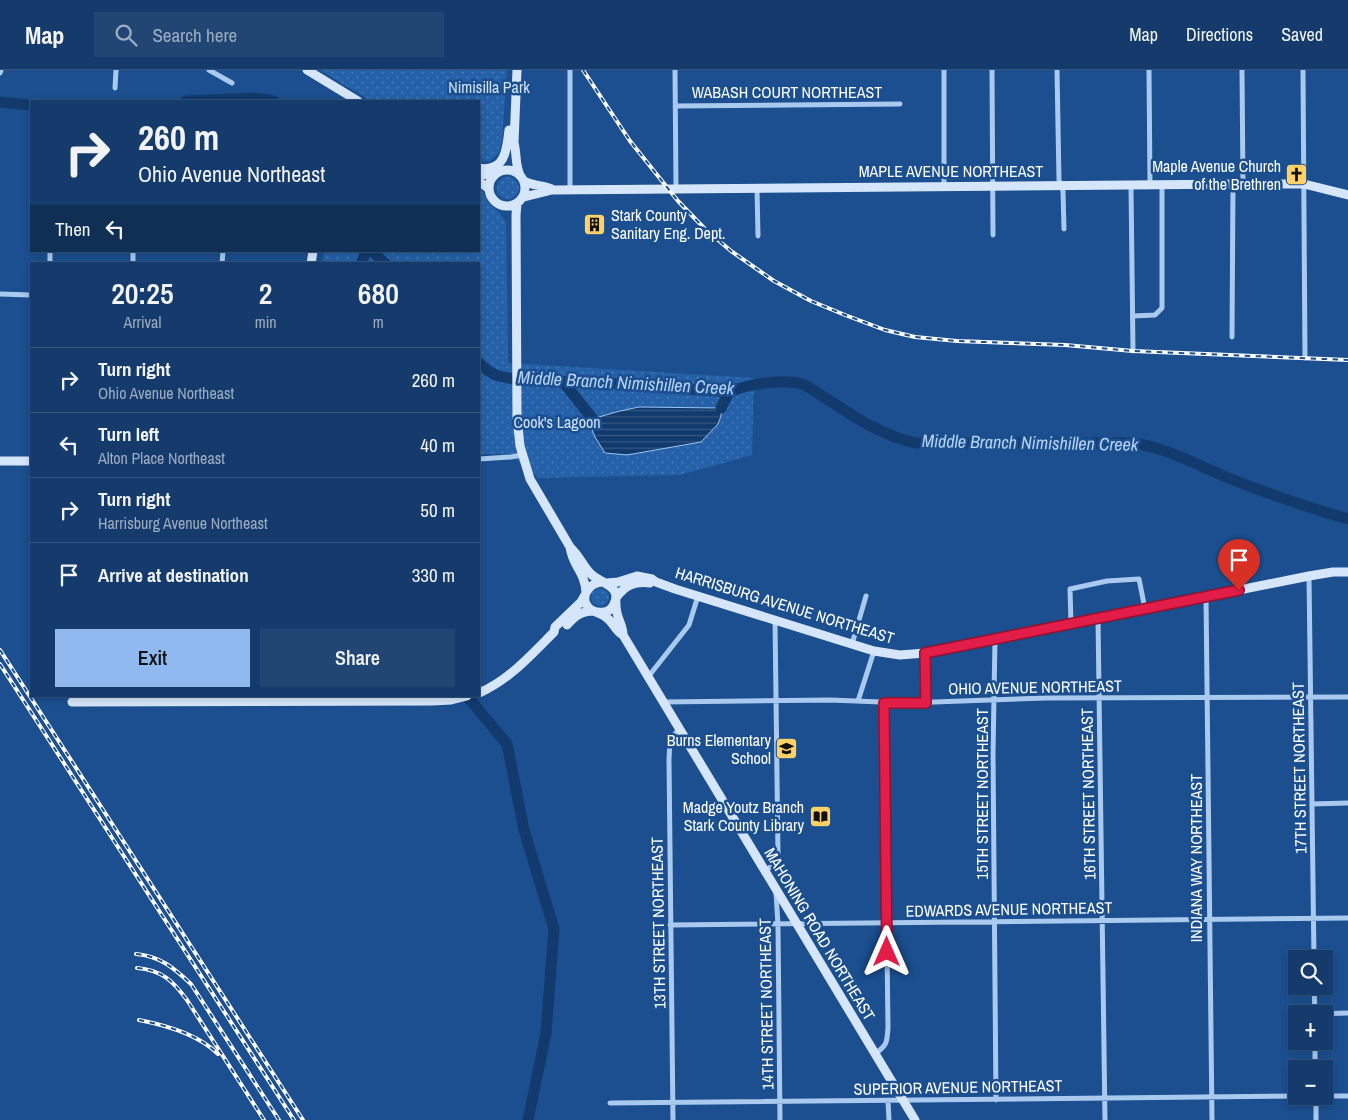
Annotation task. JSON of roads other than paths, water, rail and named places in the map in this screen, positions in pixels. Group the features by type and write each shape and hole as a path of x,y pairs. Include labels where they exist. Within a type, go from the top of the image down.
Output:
{"street":[{"path":"116,70 116,88"},
{"path":"209,70 232,83"},
{"path":"307,70 344,98"},
{"path":"517,70 514,143 517,167 526,188 520,200 516,233 517,392 521,455 536,490 570,547 577,553 590,573 614,589 616,599 613,607 609,610 579,613 559,632 554,632"},
{"path":"570,70 570,190"},
{"path":"675,70 676,188"},
{"path":"944,70 944,187"},
{"path":"992,70 993,235"},
{"path":"1057,70 1059,180 1063,191 1064,230"},
{"path":"1149,70 1150,185"},
{"path":"1242,70 1243,184"},
{"path":"1303,70 1305,358"},
{"path":"480,168 493,167 499,164 504,157 511,104 517,91"},
{"name":"WABASH COURT NORTHEAST","path":"675,106 900,104"},
{"path":"489,189 490,182 506,164 514,143"},
{"path":"480,174 497,174 510,170 522,178"},
{"name":"MAPLE AVENUE NORTHEAST","path":"522,178 534,186 546,187 552,190"},
{"path":"480,182 489,189 493,199 503,206 516,233"},
{"path":"1232,336 1233,184"},
{"name":"MAPLE AVENUE NORTHEAST","path":"520,200 552,190 1233,184 1304,184 1348,195"},
{"path":"1133,316 1155,315 1162,308 1162,185"},
{"path":"1131,186 1133,351"},
{"path":"757,188 758,236"},
{"path":"503,206 512,206 520,200"},
{"path":"0,294 30,295"},
{"path":"480,459 521,455"},
{"path":"0,461 30,461"},
{"path":"570,547 571,555 584,578 587,605 596,612"},
{"name":"HARRISBURG AVENUE NORTHEAST","path":"605,582 618,582 635,576 652,579 698,596 874,651 900,655 925,653 1309,576 1333,572 1348,572"},
{"name":"17TH STREET NORTHEAST","path":"1309,576 1314,950"},
{"path":"1071,624 1070,589 1097,583 1120,579 1139,579 1145,609"},
{"path":"480,692 508,676 554,632 555,627 580,604 592,584 605,582"},
{"name":"HARRISBURG AVENUE NORTHEAST","path":"616,599 624,588 630,584 656,582"},
{"path":"648,677 689,625 698,596"},
{"path":"852,644 866,596"},
{"name":"INDIANA WAY NORTHEAST","path":"1206,597 1212,1120"},
{"name":"MAHONING ROAD NORTHEAST","path":"616,599 616,615 623,629 623,635"},
{"name":"MAHONING ROAD NORTHEAST","path":"596,612 607,618 618,632 623,635 915,1120"},
{"name":"16TH STREET NORTHEAST","path":"1098,618 1105,1120"},
{"path":"765,871 774,864 778,854 775,620"},
{"name":"15TH STREET NORTHEAST","path":"995,639 993,707 996,1100"},
{"path":"858,701 874,651"},
{"path":"925,653 926,703"},
{"path":"72,702 134,699 451,700 463,697"},
{"name":"OHIO AVENUE NORTHEAST","path":"664,702 775,700 926,703 1100,698 1348,697"},
{"path":"875,1054 885,1047 888,1039 884,703"},
{"name":"13TH STREET NORTHEAST","path":"673,1120 669,760 670,738 680,729"},
{"path":"1312,804 1348,803"},
{"name":"14TH STREET NORTHEAST","path":"775,887 778,924 780,1120"},
{"name":"EDWARDS AVENUE NORTHEAST","path":"670,925 1348,918"},
{"path":"1333,1013 1348,1013"},
{"name":"SUPERIOR AVENUE NORTHEAST","path":"610,1103 1288,1096"},
{"path":"1333,1096 1348,1096"},
{"path":"888,1101 889,1120"},
{"path":"1316,1105 1316,1120"}],"waterway":[{"path":"209,100 255,98 268,100"},
{"path":"0,102 30,105"},
{"path":"362,262 366,252"},
{"name":"Middle Branch Nimishillen Creek","path":"373,252 384,262"},
{"name":"Middle Branch Nimishillen Creek","path":"480,364 488,371 499,376 539,381 579,381 729,392 767,383 797,383 805,385 872,427 886,434 916,443 1133,443 1145,445 1192,462 1256,489 1348,519"},
{"path":"564,383 592,418"},
{"path":"721,408 729,392"},
{"path":"468,697 507,744 524,830 554,929 546,1033 528,1120"}],"railway":[{"path":"583,70 630,141 678,201 705,229 731,251 774,281 811,301 845,315 885,330 915,337 957,341 1348,360"},
{"path":"0,650 30,697"},
{"path":"0,664 294,1120"},
{"path":"30,697 303,1120"},
{"path":"136,954 159,960 179,973 191,984 279,1120"},
{"path":"137,968 160,974 172,982 182,993 264,1120"},
{"path":"139,1020 181,1031 201,1041 218,1054"}],"place":[{"name":"Maple Avenue Church of the Brethren","path":"1297,175"},
{"name":"Stark County Sanitary Eng. Dept.","path":"595,224"},
{"name":"Burns Elementary School","path":"787,749"},
{"name":"Madge Youtz Branch Stark County Library","path":"820,816"}],"park label":[{"name":"Nimisilla Park","path":"489,87"},
{"name":"Cook's Lagoon","path":"557,422"}]}
